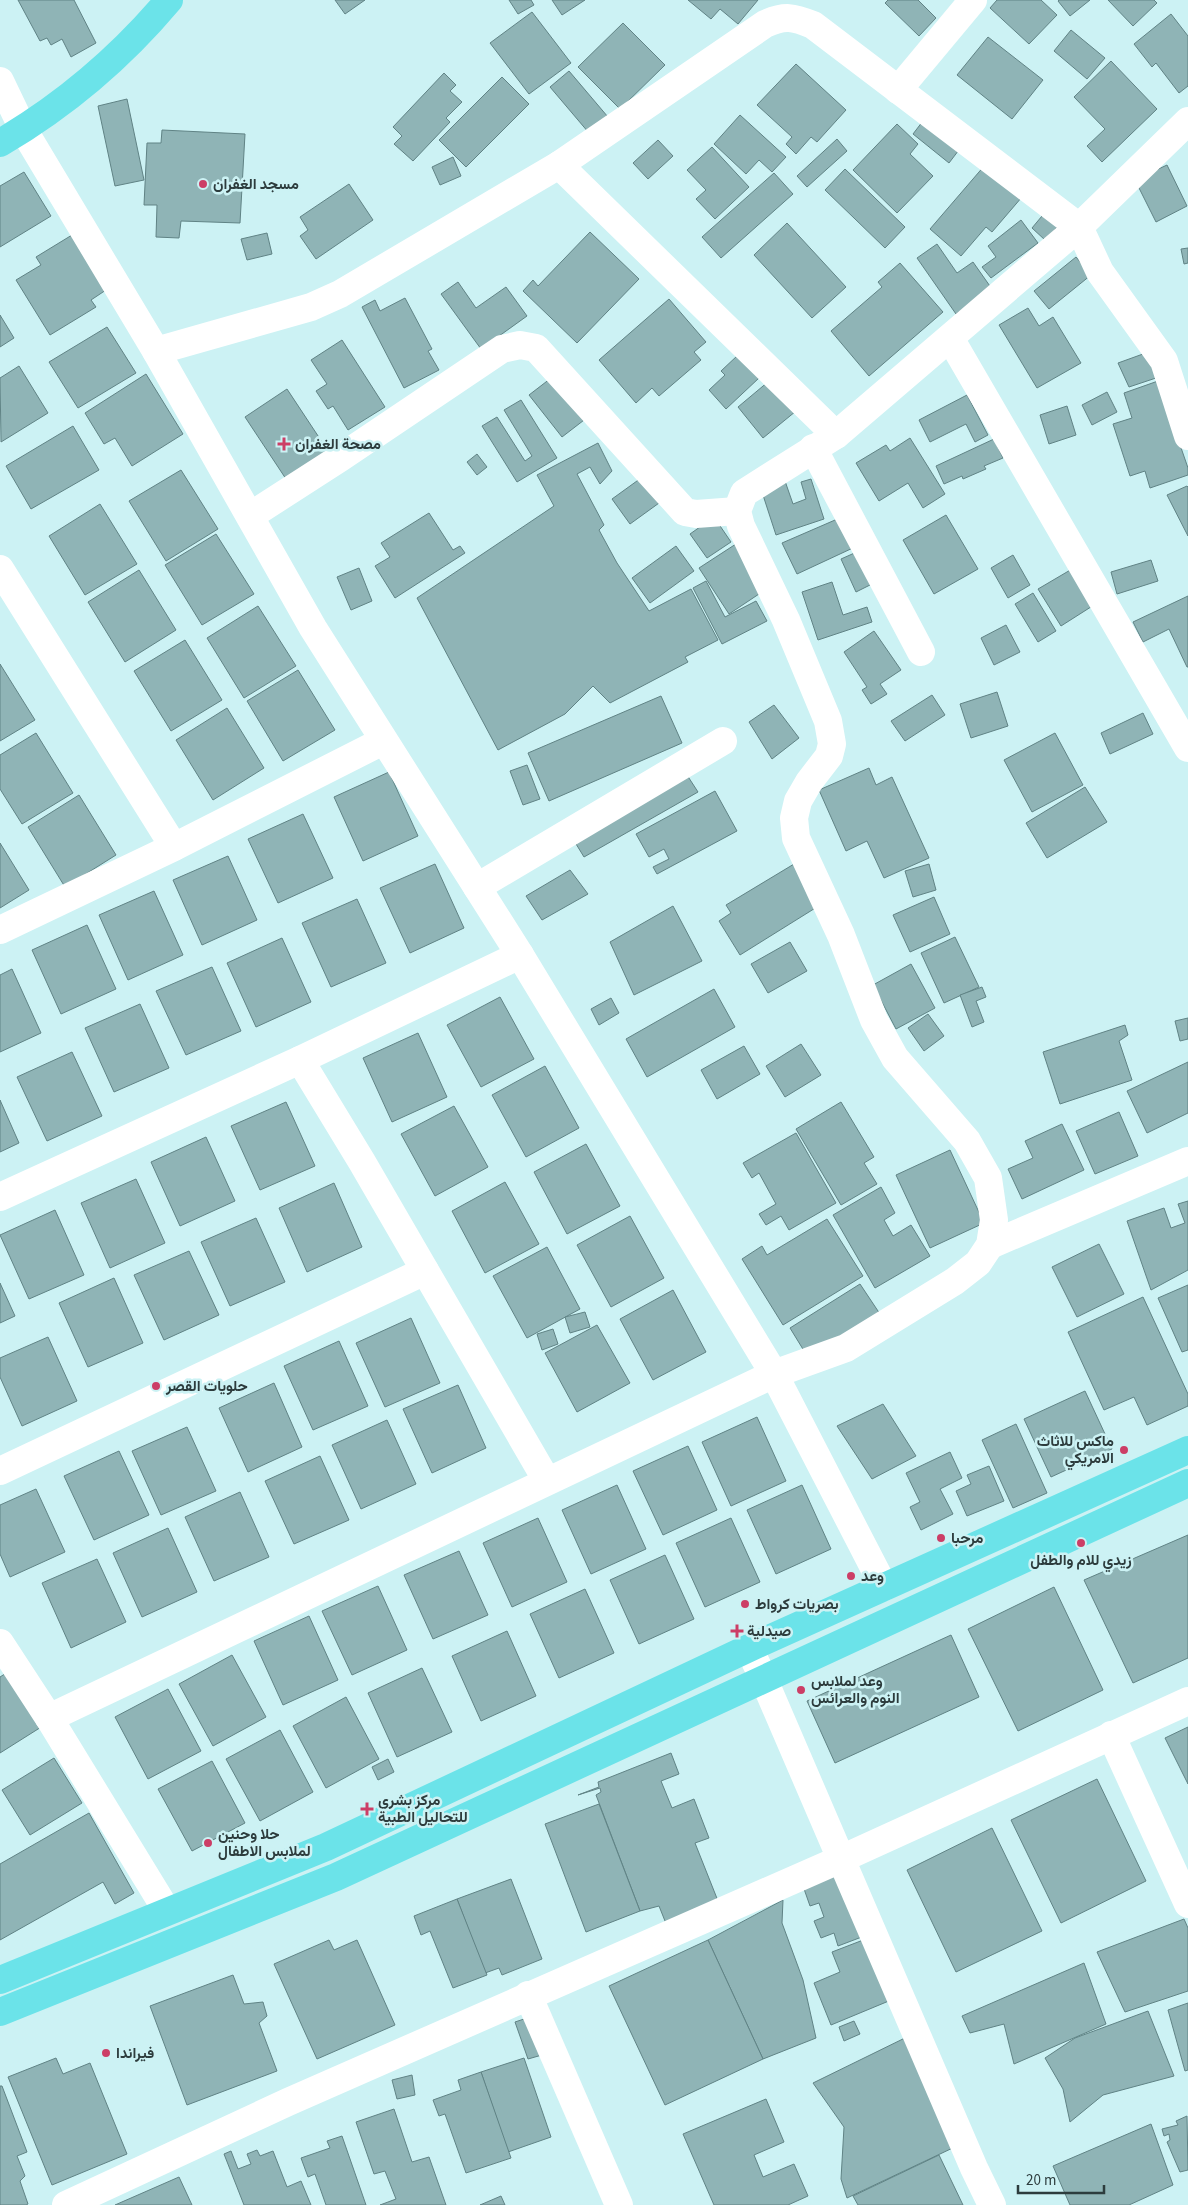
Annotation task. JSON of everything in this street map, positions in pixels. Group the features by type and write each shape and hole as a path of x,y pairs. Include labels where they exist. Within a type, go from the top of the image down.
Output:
{"main road":[{"path":"0,143 23,129 97,73 153,18 168,0"},
{"path":"0,1980 326,1847 749,1648 1188,1450"},
{"path":"0,2012 336,1877 1188,1483"}],"street":[{"path":"898,90 973,0"},
{"path":"156,351 311,307 340,294 559,165 764,24 780,17 796,18 813,25 1079,228 1100,272 1164,361 1188,436"},
{"path":"0,81 23,129 156,351 313,628 520,955 774,1374 884,1586"},
{"path":"49,1718 774,1374 846,1348 955,1281 978,1263 990,1246 994,1220 988,1178 967,1141 926,1091 895,1058 874,1020 841,935 796,838 794,818 798,802 809,782 829,756 832,744 828,722 786,620 741,526 737,511 744,493 824,442 1079,228 1188,121"},
{"path":"559,165 824,442 921,652"},
{"path":"950,338 1188,748"},
{"path":"250,516 340,458 502,348 520,345 536,348 685,512 696,514 737,511"},
{"path":"0,569 174,847"},
{"path":"0,930 174,847 383,741"},
{"path":"477,887 724,741"},
{"path":"0,1197 300,1060 520,955"},
{"path":"300,1060 547,1481"},
{"path":"990,1246 1188,1161"},
{"path":"0,1471 425,1272"},
{"path":"0,1643 49,1718 167,1911"},
{"path":"749,1648 974,2168 992,2205"},
{"path":"66,2205 288,2102 841,1859 1188,1701"},
{"path":"1111,1735 1188,1904"},
{"path":"528,1995 619,2205"}],"building":[{"path":"18,0 74,0 96,43 71,57 62,39 51,45 47,38 40,41"},
{"path":"335,0 365,0 345,14"},
{"path":"509,0 531,0 534,5 518,14"},
{"path":"552,0 585,0 562,15"},
{"path":"688,0 758,0 738,24 720,9 711,19"},
{"path":"888,0 918,0 936,18 919,36 885,3"},
{"path":"997,0 1041,0 1057,15 1029,44 990,8"},
{"path":"1059,0 1090,0 1070,16"},
{"path":"1108,0 1154,0 1157,3 1133,26"},
{"path":"532,12 571,63 529,94 490,43"},
{"path":"1171,14 1188,36 1188,86 1179,93 1156,63 1152,67 1134,44"},
{"path":"623,23 665,65 620,109 578,67"},
{"path":"1071,30 1105,58 1087,79 1054,51"},
{"path":"988,37 1043,80 1012,119 957,75"},
{"path":"1111,61 1157,109 1102,162 1087,146 1105,129 1074,97"},
{"path":"796,64 846,110 817,142 811,137 796,154 786,144 792,137 757,105"},
{"path":"569,71 608,117 589,133 550,87"},
{"path":"444,73 456,85 450,91 462,102 446,118 450,122 413,161 394,144 402,136 393,127"},
{"path":"502,77 529,104 466,167 439,140"},
{"path":"127,99 144,180 115,186 98,106"},
{"path":"929,113 965,142 949,163 913,134"},
{"path":"740,115 786,157 772,172 759,160 746,174 714,144"},
{"path":"897,124 918,144 910,154 933,176 897,213 853,170"},
{"path":"162,130 245,134 240,223 181,221 179,238 156,237 157,205 144,205 147,143 161,143"},
{"path":"837,139 847,151 807,187 797,176"},
{"path":"658,140 673,156 648,179 633,163"},
{"path":"712,147 749,187 715,219 696,199 706,190 687,170"},
{"path":"453,157 461,176 440,185 432,167"},
{"path":"985,165 1022,197 992,232 986,227 961,256 930,229"},
{"path":"1167,165 1187,206 1156,222 1135,180"},
{"path":"845,169 905,227 885,248 825,190"},
{"path":"24,172 51,216 0,247 0,186"},
{"path":"774,173 793,194 721,258 702,237"},
{"path":"349,184 373,220 316,259 300,236 308,230 300,217"},
{"path":"1047,210 1061,223 1045,240 1032,228"},
{"path":"1021,220 1038,243 991,278 982,267 996,257 988,246"},
{"path":"787,223 846,287 812,318 754,255"},
{"path":"590,232 639,279 577,343 523,291 533,280 538,286"},
{"path":"267,233 272,254 247,260 241,239"},
{"path":"72,235 106,290 91,300 96,307 50,335 16,280 41,265 36,257"},
{"path":"937,244 957,273 973,262 992,289 956,314 917,258"},
{"path":"1188,248 1188,263 1184,264 1181,249"},
{"path":"1076,257 1091,275 1049,309 1034,291"},
{"path":"900,263 943,312 869,376 831,331 882,287 878,282"},
{"path":"458,282 476,308 506,287 527,316 481,349 441,294"},
{"path":"405,298 432,349 428,351 439,370 404,388 362,307 375,300 380,311"},
{"path":"669,299 706,342 694,352 701,360 659,396 652,388 636,403 599,360"},
{"path":"1028,308 1039,326 1053,317 1081,363 1037,388 999,325"},
{"path":"0,315 14,338 0,347"},
{"path":"107,327 136,373 78,408 49,362"},
{"path":"342,340 385,407 348,430 333,406 328,409 316,391 327,384 311,360"},
{"path":"1154,350 1165,375 1129,387 1118,363"},
{"path":"738,355 759,378 726,409 709,390 725,375 721,371"},
{"path":"19,366 48,413 1,442 0,378"},
{"path":"146,374 183,434 132,466 115,438 104,444 85,413"},
{"path":"555,375 588,417 562,437 529,395"},
{"path":"775,376 801,407 763,438 738,407"},
{"path":"1158,381 1188,468 1188,475 1150,488 1145,471 1130,476 1113,424 1132,418 1124,393"},
{"path":"287,389 328,451 286,479 245,417"},
{"path":"1107,392 1117,412 1092,425 1082,405"},
{"path":"967,395 988,435 975,442 966,424 930,442 919,420"},
{"path":"521,400 557,458 517,482 482,426 497,417 525,461 532,456 504,410"},
{"path":"1067,406 1076,435 1049,444 1040,415"},
{"path":"73,426 99,470 31,509 6,466"},
{"path":"910,438 945,494 923,508 908,483 879,501 856,463 886,445 890,451"},
{"path":"994,439 1003,458 984,466 986,469 963,479 962,476 944,484 936,466"},
{"path":"598,443 612,471 600,484 590,467 577,474 604,525 599,530 617,563 649,611 691,589 718,640 685,657 688,662 610,703 593,686 565,714 498,750 417,598 554,506 537,475"},
{"path":"477,454 487,467 477,475 467,462"},
{"path":"181,470 218,529 166,561 129,501"},
{"path":"648,473 666,498 630,524 612,499"},
{"path":"811,479 824,519 776,535 761,489 785,481 793,504 806,499 801,482"},
{"path":"1188,487 1188,536 1167,495"},
{"path":"100,504 137,564 85,595 49,536"},
{"path":"429,513 453,550 460,546 465,553 395,598 375,566 390,557 381,543"},
{"path":"946,515 978,569 934,594 903,540"},
{"path":"714,517 731,542 707,558 690,534"},
{"path":"842,517 855,547 797,574 782,543"},
{"path":"216,534 254,594 202,625 165,565"},
{"path":"739,542 768,588 729,614 699,568"},
{"path":"676,546 694,571 650,603 632,578"},
{"path":"859,551 874,583 856,592 841,559"},
{"path":"1013,555 1030,585 1008,598 991,568"},
{"path":"1151,560 1158,581 1117,594 1111,572"},
{"path":"359,568 372,601 351,610 337,577"},
{"path":"1072,569 1094,605 1061,626 1038,589"},
{"path":"139,570 176,630 125,662 88,602"},
{"path":"706,581 725,617 756,601 767,621 722,644 693,588"},
{"path":"832,582 843,615 867,607 872,622 818,640 802,592"},
{"path":"1033,593 1056,631 1038,642 1015,604"},
{"path":"1188,596 1187,667 1169,629 1143,642 1133,622"},
{"path":"258,606 296,666 244,698 207,638"},
{"path":"1006,625 1020,652 994,665 981,638"},
{"path":"874,631 901,670 880,684 887,694 871,704 862,690 867,687 844,652"},
{"path":"185,640 222,700 171,731 134,671"},
{"path":"0,664 35,720 0,741"},
{"path":"298,670 335,730 283,761 247,701"},
{"path":"997,692 1008,726 971,738 960,704"},
{"path":"932,695 945,715 905,741 891,721"},
{"path":"661,696 682,743 549,801 528,753"},
{"path":"774,705 799,738 772,759 749,722"},
{"path":"227,708 264,768 213,800 176,740"},
{"path":"1143,713 1153,734 1110,754 1101,733"},
{"path":"36,733 73,793 22,824 0,789 0,755"},
{"path":"1055,733 1083,785 1032,812 1004,760"},
{"path":"527,765 540,799 523,805 510,771"},
{"path":"869,768 876,785 892,777 929,858 884,878 867,841 846,851 819,790"},
{"path":"389,772 418,836 363,861 334,797"},
{"path":"687,775 698,792 584,857 573,839"},
{"path":"1085,787 1107,822 1047,858 1026,823"},
{"path":"715,791 737,831 657,874 653,867 669,859 664,849 649,857 636,834"},
{"path":"79,795 116,855 65,887 28,827"},
{"path":"303,814 333,878 278,903 248,839"},
{"path":"0,843 29,890 0,908"},
{"path":"228,856 257,920 202,945 173,880"},
{"path":"799,861 825,902 740,955 719,921 731,913 726,905"},
{"path":"435,864 464,928 410,953 380,888"},
{"path":"929,864 936,890 913,897 905,871"},
{"path":"570,870 588,894 542,920 526,896"},
{"path":"154,891 183,955 128,980 99,915"},
{"path":"934,897 950,934 910,952 893,915"},
{"path":"357,899 386,963 331,987 302,923"},
{"path":"673,906 702,961 634,995 610,942"},
{"path":"87,925 116,989 61,1014 32,950"},
{"path":"955,937 979,987 944,1003 921,953"},
{"path":"282,938 311,1002 256,1027 227,963"},
{"path":"790,942 807,971 768,993 751,964"},
{"path":"911,964 935,1008 896,1029 873,985"},
{"path":"212,967 241,1031 186,1055 156,991"},
{"path":"12,969 41,1033 0,1052 0,975"},
{"path":"982,987 986,997 976,1001 984,1022 972,1027 960,995"},
{"path":"714,989 735,1027 647,1077 626,1039"},
{"path":"500,997 534,1059 481,1087 447,1025"},
{"path":"611,998 619,1013 599,1025 591,1009"},
{"path":"140,1004 169,1068 114,1092 85,1028"},
{"path":"928,1014 944,1036 924,1051 908,1028"},
{"path":"1188,1018 1188,1039 1180,1041 1175,1021"},
{"path":"1125,1025 1128,1035 1119,1041 1132,1080 1060,1104 1043,1052"},
{"path":"418,1033 447,1097 392,1122 363,1058"},
{"path":"801,1044 821,1075 785,1097 766,1066"},
{"path":"744,1046 760,1074 717,1099 701,1070"},
{"path":"72,1052 102,1116 47,1141 17,1077"},
{"path":"1188,1062 1188,1113 1147,1133 1127,1091"},
{"path":"545,1066 579,1128 526,1157 492,1095"},
{"path":"0,1100 19,1143 0,1152"},
{"path":"286,1102 315,1166 260,1190 231,1126"},
{"path":"841,1102 874,1157 864,1163 877,1184 841,1205 796,1129"},
{"path":"454,1106 488,1167 435,1196 401,1134"},
{"path":"1119,1112 1138,1156 1095,1174 1076,1131"},
{"path":"1062,1124 1084,1170 1022,1199 1008,1169 1033,1158 1025,1141"},
{"path":"796,1133 836,1203 789,1230 781,1216 766,1225 759,1214 776,1204 759,1173 752,1178 743,1163"},
{"path":"206,1137 235,1201 180,1226 151,1162"},
{"path":"586,1144 620,1206 567,1234 534,1172"},
{"path":"950,1150 984,1223 930,1248 896,1175"},
{"path":"136,1179 165,1243 110,1268 81,1203"},
{"path":"505,1182 539,1244 485,1273 452,1211"},
{"path":"334,1183 362,1247 307,1272 279,1208"},
{"path":"881,1187 895,1213 884,1220 893,1236 911,1225 930,1256 875,1288 833,1215"},
{"path":"1188,1201 1188,1270 1151,1290 1127,1221 1164,1208 1171,1228 1185,1223 1178,1204"},
{"path":"55,1210 84,1275 29,1299 0,1235"},
{"path":"630,1216 664,1278 611,1307 577,1245"},
{"path":"256,1218 285,1282 230,1306 201,1242"},
{"path":"827,1219 863,1276 783,1325 742,1259 762,1246 767,1255"},
{"path":"1099,1244 1124,1294 1077,1317 1052,1267"},
{"path":"547,1247 580,1309 527,1338 493,1276"},
{"path":"189,1251 219,1315 164,1340 134,1275"},
{"path":"114,1278 143,1343 88,1367 59,1303"},
{"path":"0,1283 15,1316 0,1323"},
{"path":"860,1284 880,1314 809,1359 790,1328"},
{"path":"1188,1285 1188,1350 1182,1352 1158,1298"},
{"path":"673,1290 706,1352 653,1380 620,1319"},
{"path":"1143,1297 1188,1394 1188,1406 1147,1425 1134,1397 1104,1410 1068,1332"},
{"path":"585,1312 590,1327 570,1333 565,1317"},
{"path":"411,1318 440,1383 385,1407 356,1343"},
{"path":"597,1325 630,1383 577,1412 545,1353"},
{"path":"553,1329 558,1344 542,1350 537,1334"},
{"path":"48,1337 77,1401 22,1426 0,1377 0,1358"},
{"path":"339,1341 368,1406 313,1430 284,1366"},
{"path":"274,1383 302,1447 248,1472 219,1408"},
{"path":"458,1385 486,1448 432,1473 403,1409"},
{"path":"1085,1391 1112,1449 1051,1477 1024,1419"},
{"path":"883,1404 916,1456 872,1479 837,1426"},
{"path":"757,1417 786,1481 731,1506 702,1442"},
{"path":"387,1420 416,1484 361,1509 332,1445"},
{"path":"1016,1424 1047,1493 1013,1508 982,1440"},
{"path":"187,1427 216,1491 161,1515 132,1451"},
{"path":"688,1446 717,1510 663,1535 633,1471"},
{"path":"119,1451 149,1515 94,1540 64,1476"},
{"path":"950,1452 962,1478 940,1489 953,1514 921,1530 910,1507 920,1502 906,1473"},
{"path":"320,1456 349,1520 294,1544 265,1481"},
{"path":"989,1466 1004,1501 967,1516 956,1491 971,1484 967,1475"},
{"path":"617,1485 646,1549 591,1574 562,1510"},
{"path":"802,1485 831,1549 776,1574 747,1510"},
{"path":"36,1489 65,1552 10,1577 0,1554 0,1505"},
{"path":"240,1492 269,1557 214,1581 185,1517"},
{"path":"538,1518 567,1582 512,1607 483,1543"},
{"path":"731,1518 760,1582 705,1607 676,1543"},
{"path":"168,1528 197,1592 142,1617 113,1553"},
{"path":"1188,1535 1188,1658 1133,1683 1084,1580"},
{"path":"459,1551 488,1615 433,1639 404,1575"},
{"path":"665,1555 694,1619 639,1644 610,1580"},
{"path":"97,1559 126,1622 71,1648 42,1583"},
{"path":"378,1586 407,1650 352,1675 322,1611"},
{"path":"1054,1587 1103,1690 1018,1731 968,1629"},
{"path":"585,1589 614,1653 559,1678 530,1614"},
{"path":"309,1616 338,1680 283,1705 254,1641"},
{"path":"507,1631 536,1696 481,1721 452,1656"},
{"path":"951,1635 979,1697 835,1763 807,1701"},
{"path":"232,1655 266,1717 213,1746 179,1684"},
{"path":"422,1668 452,1732 397,1757 368,1693"},
{"path":"11,1670 46,1724 0,1753 0,1677"},
{"path":"168,1689 201,1751 148,1779 115,1717"},
{"path":"346,1697 379,1759 326,1788 293,1726"},
{"path":"1188,1727 1188,1784 1165,1738"},
{"path":"280,1730 313,1792 260,1821 226,1759"},
{"path":"671,1753 679,1774 661,1781 672,1808 694,1799 709,1838 695,1843 720,1906 667,1926 659,1906 640,1911 596,1795 601,1792 600,1788 578,1795 599,1787 598,1782"},
{"path":"54,1758 82,1803 30,1835 2,1790"},
{"path":"388,1759 394,1772 378,1780 372,1767"},
{"path":"212,1761 245,1823 192,1851 158,1789"},
{"path":"1097,1779 1146,1881 1061,1923 1011,1820"},
{"path":"599,1804 640,1911 586,1932 545,1824"},
{"path":"89,1813 134,1893 115,1904 103,1882 0,1940 0,1864"},
{"path":"992,1828 1042,1931 956,1972 907,1870"},
{"path":"843,1871 867,1935 838,1946 834,1933 821,1938 814,1921 824,1917 819,1903 810,1906 803,1886"},
{"path":"511,1879 542,1959 502,1975 499,1968 485,1973 457,1899"},
{"path":"457,1899 487,1975 453,1988 430,1931 421,1935 414,1916"},
{"path":"783,1900 782,1923 803,1980 816,2038 763,2059 708,1940"},
{"path":"1184,1919 1188,1928 1188,1991 1125,2012 1097,1952"},
{"path":"871,1937 896,1998 831,2025 814,1983 840,1972 832,1952"},
{"path":"329,1940 334,1950 357,1940 395,2025 317,2059 274,1964"},
{"path":"708,1940 763,2059 665,2105 609,1986"},
{"path":"1084,1963 1106,2024 1014,2064 1004,2024 970,2033 962,2016"},
{"path":"233,1975 244,2004 263,2002 267,2016 259,2023 277,2071 187,2105 150,2006"},
{"path":"1188,2003 1188,2070 1185,2071 1168,2010"},
{"path":"1148,2011 1174,2076 1103,2095 1070,2122 1063,2089 1045,2058 1075,2038"},
{"path":"533,2016 549,2053 528,2059 515,2022"},
{"path":"854,2021 860,2034 844,2041 839,2027"},
{"path":"911,2035 959,2145 847,2198 841,2179 844,2127 813,2083"},
{"path":"56,2058 63,2074 90,2063 127,2154 52,2185 8,2077"},
{"path":"524,2058 551,2137 508,2152 481,2072"},
{"path":"481,2072 511,2158 466,2173 445,2114 439,2116 433,2100 461,2090 458,2080"},
{"path":"412,2075 415,2095 397,2099 392,2080"},
{"path":"0,2086 2,2086 27,2152 17,2156 25,2176 20,2181 28,2204 26,2205 0,2205"},
{"path":"766,2099 784,2142 754,2155 763,2177 794,2164 808,2196 788,2205 714,2205 683,2134"},
{"path":"394,2109 412,2162 429,2157 446,2205 380,2205 396,2199 385,2171 374,2174 356,2122"},
{"path":"1187,2116 1188,2170 1180,2172 1167,2142 1170,2140 1169,2134 1164,2136 1162,2129 1178,2125 1176,2121"},
{"path":"1151,2124 1173,2185 1129,2205 1070,2205 1053,2166"},
{"path":"342,2136 366,2205 326,2205 315,2174 308,2177 301,2158 330,2148 327,2141"},
{"path":"257,2150 260,2156 273,2151 287,2187 301,2181 311,2205 244,2205 224,2154 231,2151 238,2169 251,2164 247,2154"},
{"path":"939,2155 963,2205 858,2205 853,2196"},
{"path":"179,2177 192,2205 115,2205"},
{"path":"501,2196 505,2205 480,2205"}],"place":[{"name":"مسجد الغفران","path":"203,184"},
{"name":"مصحة الغفران","path":"284,444"},
{"name":"حلويات القصر","path":"156,1386"},
{"name":"ماكس للاثاث الامريكي","path":"1124,1450"},
{"name":"مرحبا","path":"941,1538"},
{"name":"زيدي للام والطفل","path":"1081,1543"},
{"name":"وعد","path":"851,1576"},
{"name":"بصريات كرواط","path":"745,1604"},
{"name":"صيدلية","path":"737,1631"},
{"name":"وعد لملابس النوم والعرائس","path":"801,1690"},
{"name":"مركز بشرى للتحاليل الطبية","path":"367,1809"},
{"name":"حلا وحنين لملابس الاطفال","path":"208,1843"},
{"name":"فيراندا","path":"106,2053"}]}
